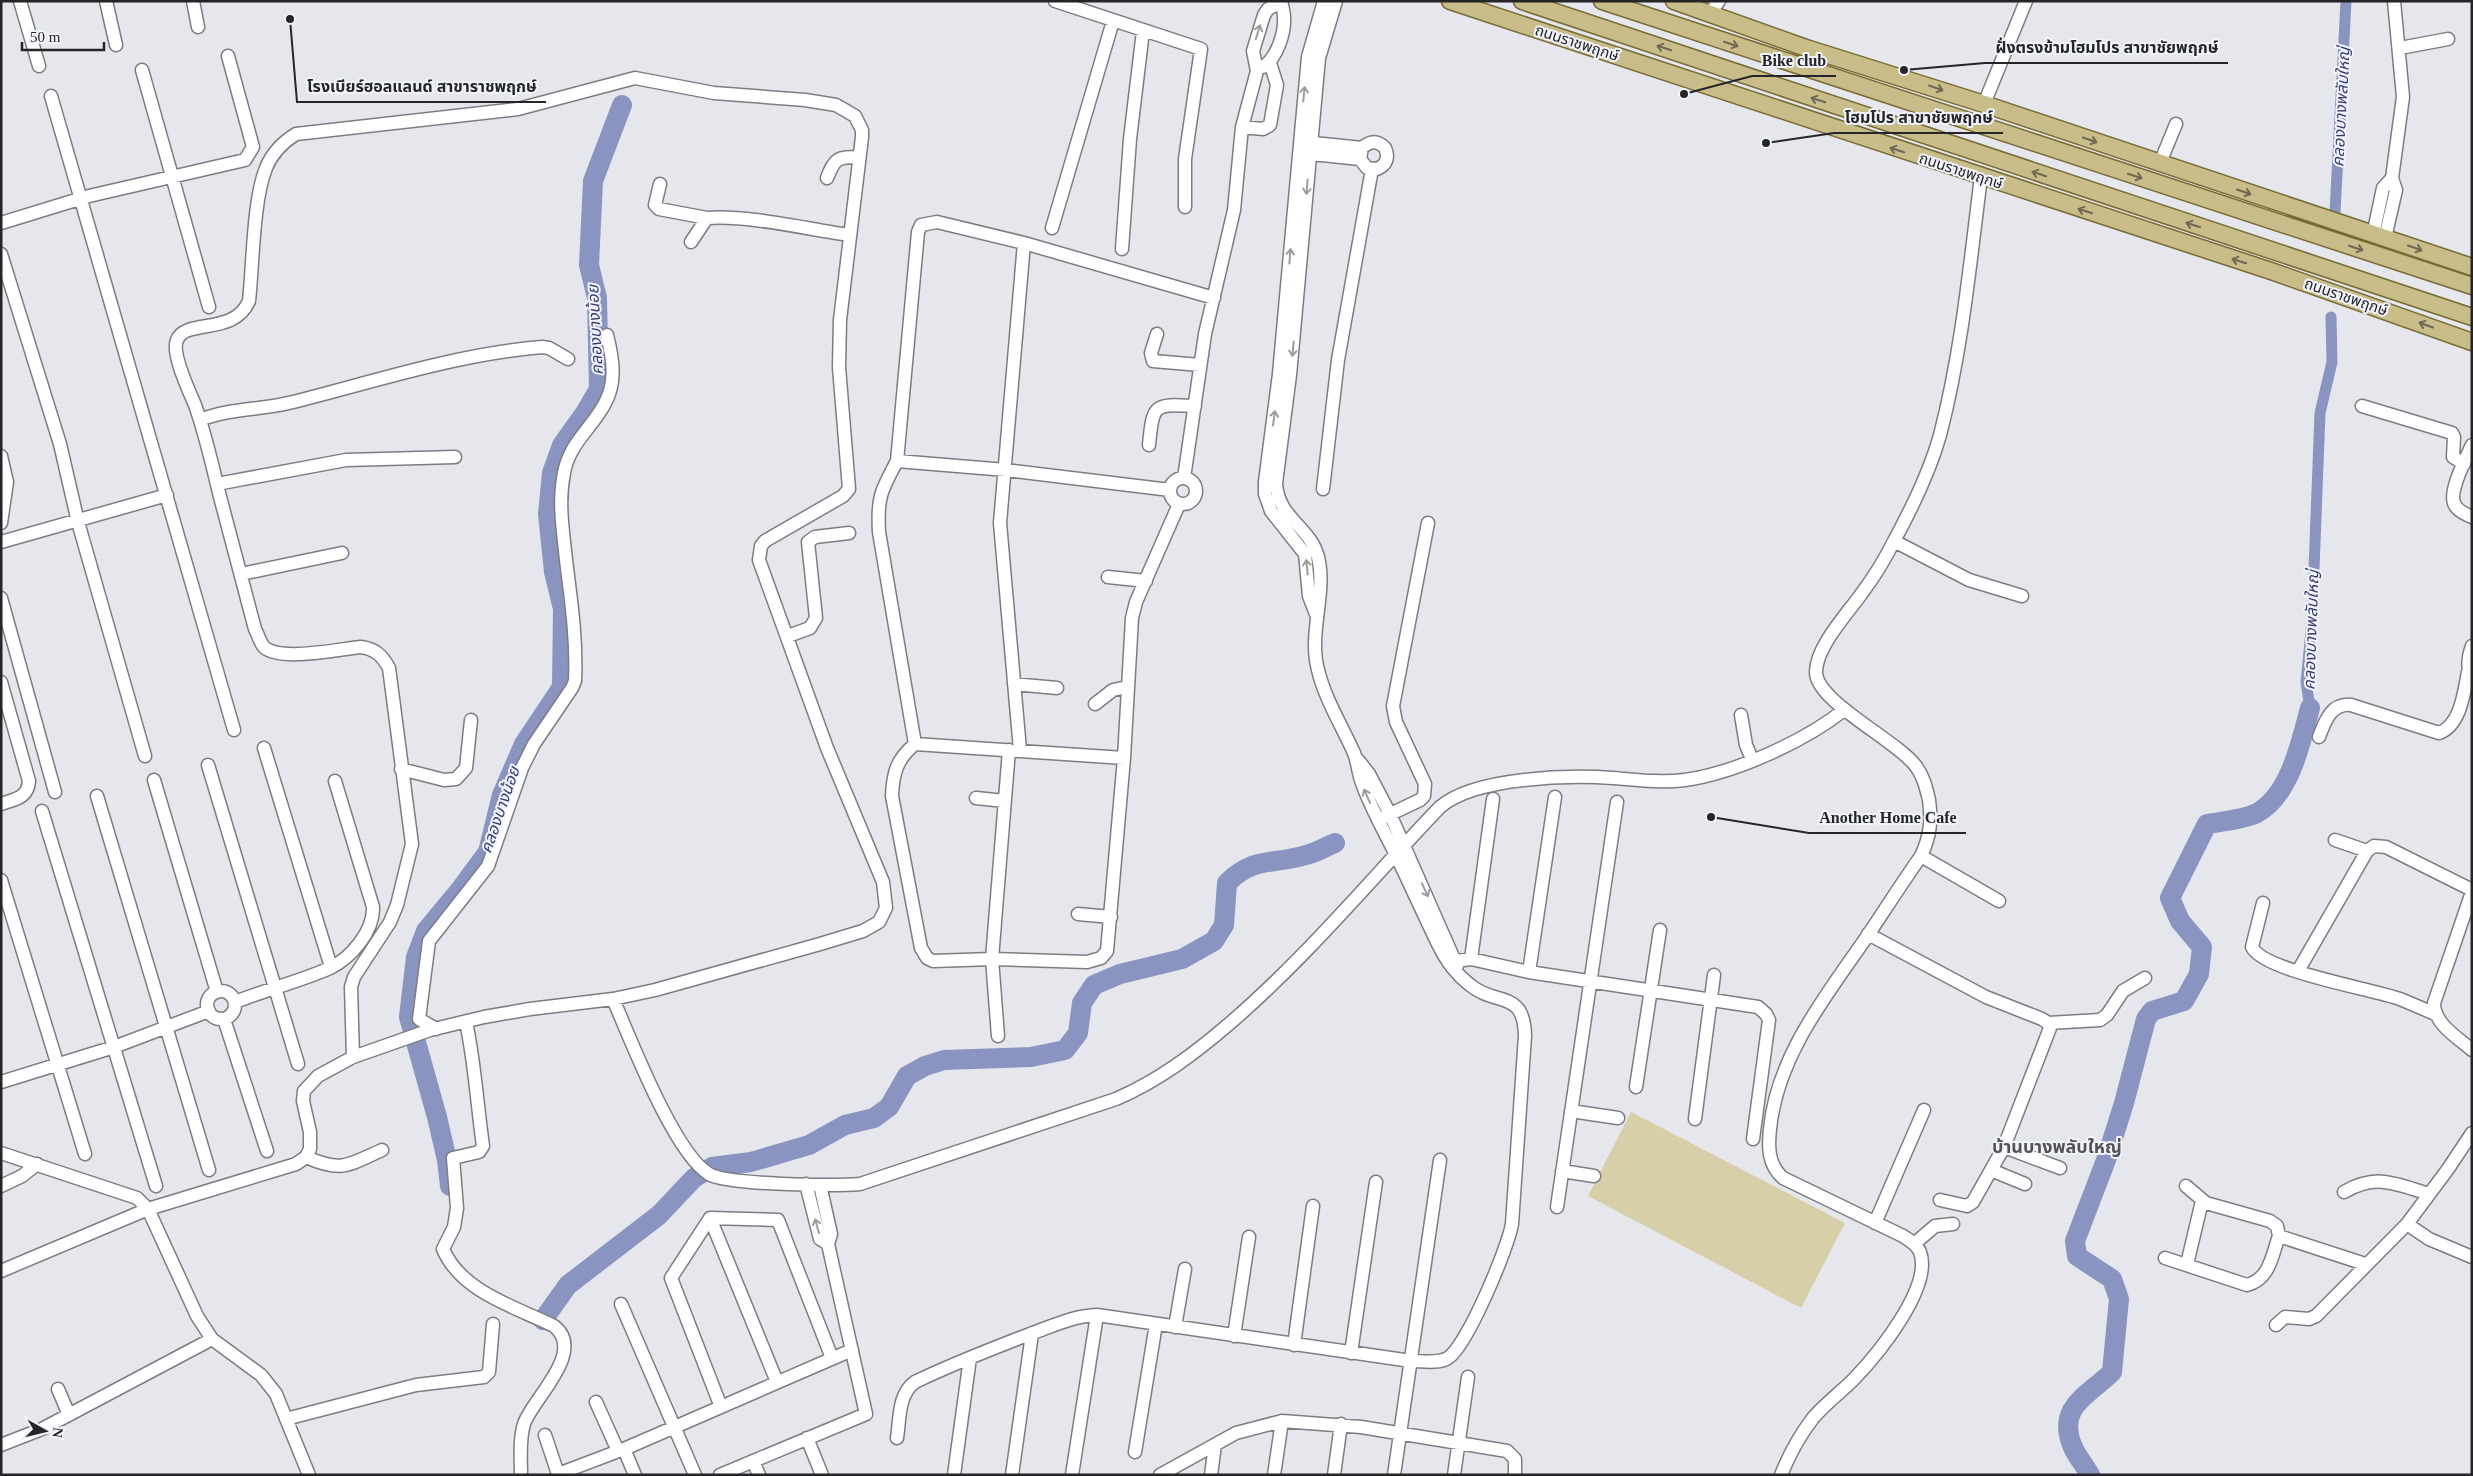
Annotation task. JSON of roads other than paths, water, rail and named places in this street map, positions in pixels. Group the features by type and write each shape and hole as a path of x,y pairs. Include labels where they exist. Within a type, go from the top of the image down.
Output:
{"main road":[{"name":"ถนนราชพฤกษ์","path":"1450,1 2271,271 2472,342"},
{"name":"ถนนราชพฤกษ์","path":"1522,1 2472,317"},
{"path":"1602,1 1938,113 2286,224 2472,286"},
{"path":"1674,1 1714,7 1806,48 1837,65 1916,94 1938,113"},
{"path":"1806,48 1984,104 2472,267"},
{"path":"2286,224 2374,235"},
{"path":"2271,271 2379,285"}],"street":[{"path":"20,1 38,66"},
{"path":"106,1 116,45"},
{"path":"193,1 198,27"},
{"path":"1055,1 1200,49 1185,159 1185,207"},
{"path":"897,1438 903,1397 906,1389 928,1376 1069,1319 1097,1315 1411,1361 1433,1362 1450,1357 1458,1348 1467,1332 1507,1246 1512,1224 1524,1022 1520,1009 1514,1004 1483,993 1470,985 1459,973 1396,855 1369,774 1355,756 1317,668 1316,614 1320,595 1318,557 1315,547 1289,524 1278,501 1276,483 1313,57 1324,1"},
{"path":"1313,57 1336,1"},
{"path":"1984,104 2026,1"},
{"path":"2374,235 2383,188 2392,178 2404,97 2394,1"},
{"path":"1184,478 1200,365 1234,210 1242,127 1257,71 1253,51 1264,15 1268,9 1281,2 1284,25 1276,53 1270,63 1257,71"},
{"path":"1052,228 1113,21"},
{"path":"1122,249 1130,139 1142,31"},
{"path":"2400,48 2448,39"},
{"path":"1,223 81,199 245,160 250,155 253,147 228,56"},
{"path":"1242,127 1263,129 1270,125 1277,85 1270,63"},
{"path":"142,70 209,307"},
{"path":"1,1271 148,1209 284,1169 306,1156 311,1141 303,1101 304,1091 318,1076 353,1056 433,1030 466,1022 523,1010 613,999 664,988 855,934 873,926 884,914 887,900 883,882 827,748 788,636 761,566 759,552 765,541 843,496 849,489 839,366 840,320 862,130 855,116 845,108 805,100 714,93 635,78 518,109 296,134 284,142 266,168 259,196 249,301 244,313 226,322 185,331 177,338 175,345 178,359 200,420 255,629 263,646 272,652 288,654 361,647 371,649 384,660 388,668 411,830 410,858 397,905 390,922 354,977 351,987 353,1056"},
{"path":"51,96 234,730"},
{"path":"2160,163 2176,124"},
{"path":"1371,142 1376,142 1385,148 1386,163 1377,169 1372,169 1363,164 1361,154 1371,142"},
{"path":"1305,148 1361,154"},
{"path":"826,178 837,159 842,157 859,157"},
{"path":"1323,489 1338,360 1372,169"},
{"path":"1781,1475 1803,1431 1814,1417 1855,1378 1895,1328 1913,1298 1923,1268 1920,1253 1914,1244 1903,1236 1783,1178 1773,1167 1769,1146 1771,1118 1776,1096 1791,1054 1817,1010 1921,856 1928,841 1930,825 1928,798 1922,776 1915,764 1898,748 1844,710 1820,687 1816,673 1817,662 1832,635 1863,592 1894,541 1912,505 1933,454 1953,380 1981,177"},
{"path":"660,184 655,200 655,206 659,209 707,218 742,220 849,235"},
{"path":"691,242 707,218"},
{"path":"915,744 878,524 879,496 897,461 920,225 937,222 1024,243 1214,298"},
{"path":"998,1036 992,959 1004,800 1014,750 1014,684 1000,523 1024,243"},
{"path":"1,254 60,444 78,522 145,756"},
{"path":"1157,334 1151,353 1154,361 1200,365"},
{"path":"433,1030 419,1019 429,941 493,858 522,768 534,744 575,681 574,630 560,501 564,472 570,452 604,406 609,394 614,372 613,356 607,335"},
{"path":"200,420 221,412 292,402 482,354 542,347 568,359"},
{"path":"1149,445 1151,422 1155,411 1161,406 1169,405 1195,406"},
{"path":"2362,406 2452,433 2454,437 2453,457 2464,464"},
{"path":"2472,445 2453,498 2454,504 2459,510 2472,518"},
{"path":"1,456 8,482 1,523"},
{"path":"217,484 346,460 455,457"},
{"path":"897,461 1006,470 1170,490"},
{"path":"1184,478 1195,486 1196,494 1192,502 1179,504 1172,499 1170,490 1173,482 1184,478"},
{"path":"1,542 78,522 167,495"},
{"path":"1124,758 915,744 898,761 894,772 892,796 921,948 927,958 933,961 992,959 1094,961 1101,958 1107,951 1124,758 1132,618 1146,580 1179,504"},
{"path":"1384,817 1420,800 1426,791 1425,784 1396,722 1393,706 1428,523"},
{"path":"788,636 810,628 816,618 808,542 815,537 849,533"},
{"path":"1894,541 1969,580 2022,596"},
{"path":"241,574 342,553"},
{"path":"1108,577 1146,580"},
{"path":"1,598 55,792"},
{"path":"2318,738 2326,720 2334,709 2342,704 2439,733 2444,731 2456,719 2470,676 2468,657 2472,646"},
{"path":"1,682 29,781 27,792 22,797 1,804"},
{"path":"1014,684 1057,688"},
{"path":"1095,704 1114,690 1127,687"},
{"path":"613,999 679,1140 697,1165 710,1175 734,1180 820,1185 860,1184 1086,1110 1138,1090 1173,1068 1273,986 1446,802 1473,789 1500,783 1578,777 1667,781 1685,780 1711,774 1752,760 1815,731 1844,710"},
{"path":"1742,715 1746,745 1752,760"},
{"path":"401,769 444,780 456,779 466,768 471,720"},
{"path":"264,748 331,967"},
{"path":"208,765 298,1064"},
{"path":"154,780 217,992"},
{"path":"235,1002 331,967 354,949 368,931 374,915 373,907 335,781"},
{"path":"97,796 209,1170"},
{"path":"1529,972 1555,797"},
{"path":"976,798 1004,800"},
{"path":"1471,959 1493,799"},
{"path":"1557,1207 1618,802"},
{"path":"42,811 156,1186"},
{"path":"2335,840 2367,851"},
{"path":"2298,971 2367,851 2374,846 2386,847 2472,891 2434,1003 2437,1019 2472,1050"},
{"path":"1921,856 1999,901"},
{"path":"1,880 85,1154"},
{"path":"2263,903 2252,947 2259,956 2298,971 2400,999 2436,1014"},
{"path":"1078,914 1111,917"},
{"path":"1636,1087 1660,930"},
{"path":"1868,934 1978,993 2048,1023 2061,1020 2100,1020 2106,1016 2123,991 2145,978"},
{"path":"1452,961 1471,959 1529,972 1758,1007 1766,1014 1769,1020 1753,1139"},
{"path":"1695,1119 1714,975"},
{"path":"217,992 226,992 235,1002 232,1015 224,1019 215,1018 209,1011 208,1002 217,992"},
{"path":"2,1078 114,1047 209,1011"},
{"path":"224,1019 267,1151"},
{"path":"466,1022 476,1076 476,1096 483,1146 479,1152 453,1158 457,1208 454,1227 443,1249 456,1270 473,1285 484,1293 554,1326 560,1330 562,1337 563,1350 559,1369 524,1423 521,1475"},
{"path":"1940,1200 1969,1205 1991,1170 2004,1147 2049,1034 2048,1023"},
{"path":"1875,1223 1924,1110"},
{"path":"1571,1111 1618,1118"},
{"path":"2276,1325 2285,1317 2309,1319 2316,1316 2365,1264 2407,1224 2472,1132"},
{"path":"2004,1147 2060,1168"},
{"path":"306,1156 326,1165 343,1167 382,1150"},
{"path":"1,1154 125,1192 137,1198 148,1209 197,1316 212,1339 230,1350 271,1385 309,1475"},
{"path":"1394,1475 1440,1160"},
{"path":"1,1186 22,1176 36,1164"},
{"path":"1991,1170 2024,1184"},
{"path":"1562,1171 1594,1176"},
{"path":"2344,1192 2364,1182 2382,1180 2429,1194"},
{"path":"1351,1353 1376,1182"},
{"path":"806,1184 820,1239 828,1244"},
{"path":"720,1475 866,1414 828,1244 831,1234 820,1185"},
{"path":"2165,1258 2247,1285 2256,1283 2266,1272 2279,1236 2277,1226 2270,1221 2202,1201 2186,1186"},
{"path":"2188,1260 2202,1201"},
{"path":"1294,1344 1313,1206"},
{"path":"710,1218 778,1220 832,1358"},
{"path":"710,1218 777,1382"},
{"path":"710,1218 671,1278 721,1406"},
{"path":"1914,1244 1935,1226 1953,1224"},
{"path":"2407,1224 2429,1239 2472,1257"},
{"path":"2279,1236 2365,1264"},
{"path":"1234,1336 1249,1237"},
{"path":"1175,1327 1185,1269"},
{"path":"621,1304 696,1475"},
{"path":"1072,1475 1097,1315"},
{"path":"286,1419 416,1385 484,1377 489,1372 494,1324"},
{"path":"1135,1452 1156,1324"},
{"path":"1012,1475 1032,1334"},
{"path":"1,1445 69,1415 212,1339"},
{"path":"544,1435 558,1474 621,1450 852,1350"},
{"path":"954,1475 970,1358"},
{"path":"1454,1475 1468,1377"},
{"path":"58,1389 69,1415"},
{"path":"596,1402 635,1475"},
{"path":"1160,1475 1236,1433 1282,1421 1341,1424 1507,1451 1515,1459 1514,1475"},
{"path":"1274,1475 1282,1421"},
{"path":"1334,1475 1341,1424"},
{"path":"807,1438 822,1475"},
{"path":"1210,1475 1214,1445"},
{"path":"753,1461 759,1475"}],"waterway":[{"name":"คลองบางพลับใหญ่","path":"2335,212 2346,1"},
{"name":"คลองบางน้อย","path":"450,1186 447,1160 437,1117 409,1017 416,957 426,931 488,852 502,795 524,744 562,687 563,609 554,572 548,514 552,473 562,445 585,413 599,389 597,298 589,265 593,181 622,105"},
{"name":"คลองบางพลับใหญ่","path":"2310,708 2306,682 2312,621 2320,413 2332,362 2331,317"},
{"name":"คลองบางพลับใหญ่","path":"2090,1475 2072,1445 2068,1432 2069,1421 2077,1403 2112,1372 2119,1299 2112,1279 2077,1256 2075,1241 2106,1160 2124,1103 2146,1019 2152,1011 2184,1001 2199,974 2202,947 2180,921 2170,898 2207,824 2239,819 2257,813 2278,794 2286,781 2298,751 2310,708"},
{"path":"543,1320 568,1285 659,1215 694,1178 712,1167 751,1162 809,1145 845,1125 874,1118 889,1107 907,1076 925,1066 944,1060 1031,1057 1065,1050 1078,1033 1082,1003 1094,985 1120,974 1182,959 1214,941 1224,925 1227,883 1237,874 1255,865 1310,854 1335,843"}],"place":[{"name":"โรงเบียร์ฮอลแลนด์ สาขาราชพฤกษ์","path":"290,19"},
{"name":"ฝั่งตรงข้ามโฮมโปร สาขาชัยพฤกษ์","path":"1904,70"},
{"name":"Bike club","path":"1684,94"},
{"name":"โฮมโปร สาขาชัยพฤกษ์","path":"1766,143"},
{"name":"Another Home Cafe","path":"1711,817"}],"district":[{"name":"บ้านบางพลับใหญ่","path":"2057,1147"}]}
